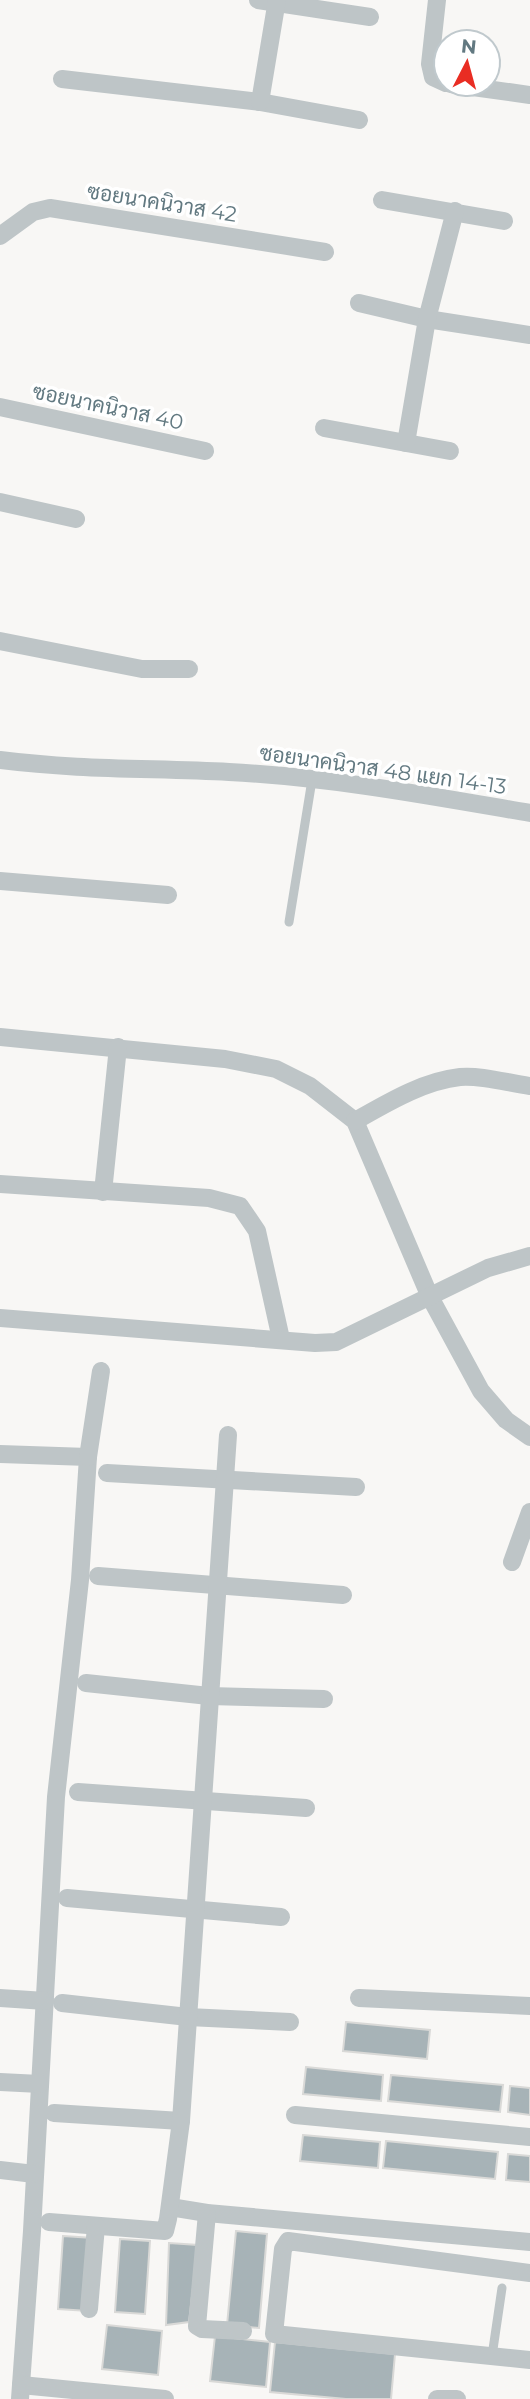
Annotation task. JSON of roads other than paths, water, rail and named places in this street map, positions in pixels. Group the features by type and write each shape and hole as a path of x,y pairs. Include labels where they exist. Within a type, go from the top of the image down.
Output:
{"street":[{"path":"258,0 370,17"},
{"path":"434,28 437,0"},
{"path":"260,102 277,1"},
{"path":"432,46 432,73"},
{"path":"62,79 260,102 359,120"},
{"path":"502,91 530,95"},
{"path":"382,200 504,220"},
{"name":"ซอยนาคนิวาส 42","path":"0,236 33,212 50,208 325,252"},
{"path":"406,443 427,318 455,211"},
{"path":"359,303 427,318 530,335"},
{"name":"ซอยนาคนิวาส 40","path":"0,407 205,451"},
{"path":"324,428 450,452"},
{"path":"0,502 76,519"},
{"path":"0,641 142,669 189,669"},
{"name":"ซอยนาคนิวาส 48 แยก 14-13","path":"0,760 70,769 230,772 312,780 530,813"},
{"path":"0,881 168,895"},
{"path":"0,1037 225,1059 276,1069 310,1086 355,1121 430,1297 481,1391 506,1420 530,1437"},
{"path":"103,1192 118,1047"},
{"path":"355,1121 390,1101 428,1085 461,1077 530,1086"},
{"path":"0,1184 209,1198 240,1206 257,1231 281,1339"},
{"path":"0,1318 315,1343 337,1342 488,1268 530,1256"},
{"path":"101,1371 88,1457 80,1580 55,1797 54,2002 40,2084 20,2392 165,2399"},
{"path":"49,2222 164,2231 170,2207 181,2121 228,1435"},
{"path":"0,1454 88,1457"},
{"path":"107,1473 356,1488"},
{"path":"512,1562 530,1512"},
{"path":"98,1576 343,1595"},
{"path":"86,1683 209,1696 324,1699"},
{"path":"78,1792 306,1808"},
{"path":"66,1898 281,1917"},
{"path":"359,1997 530,2006"},
{"path":"0,1998 188,2017 290,2022"},
{"path":"0,2082 40,2084"},
{"path":"54,2113 181,2121"},
{"path":"295,2115 530,2137"},
{"path":"0,2170 34,2174"},
{"path":"170,2207 207,2213 530,2242"},
{"path":"207,2213 197,2326 202,2329 243,2331"},
{"path":"89,2309 96,2226"},
{"path":"530,2273 288,2241 284,2244 274,2334 530,2360"},
{"path":"437,2399 457,2399"}],"lane":[{"path":"289,922 312,780"},
{"path":"492,2356 502,2288"}]}
